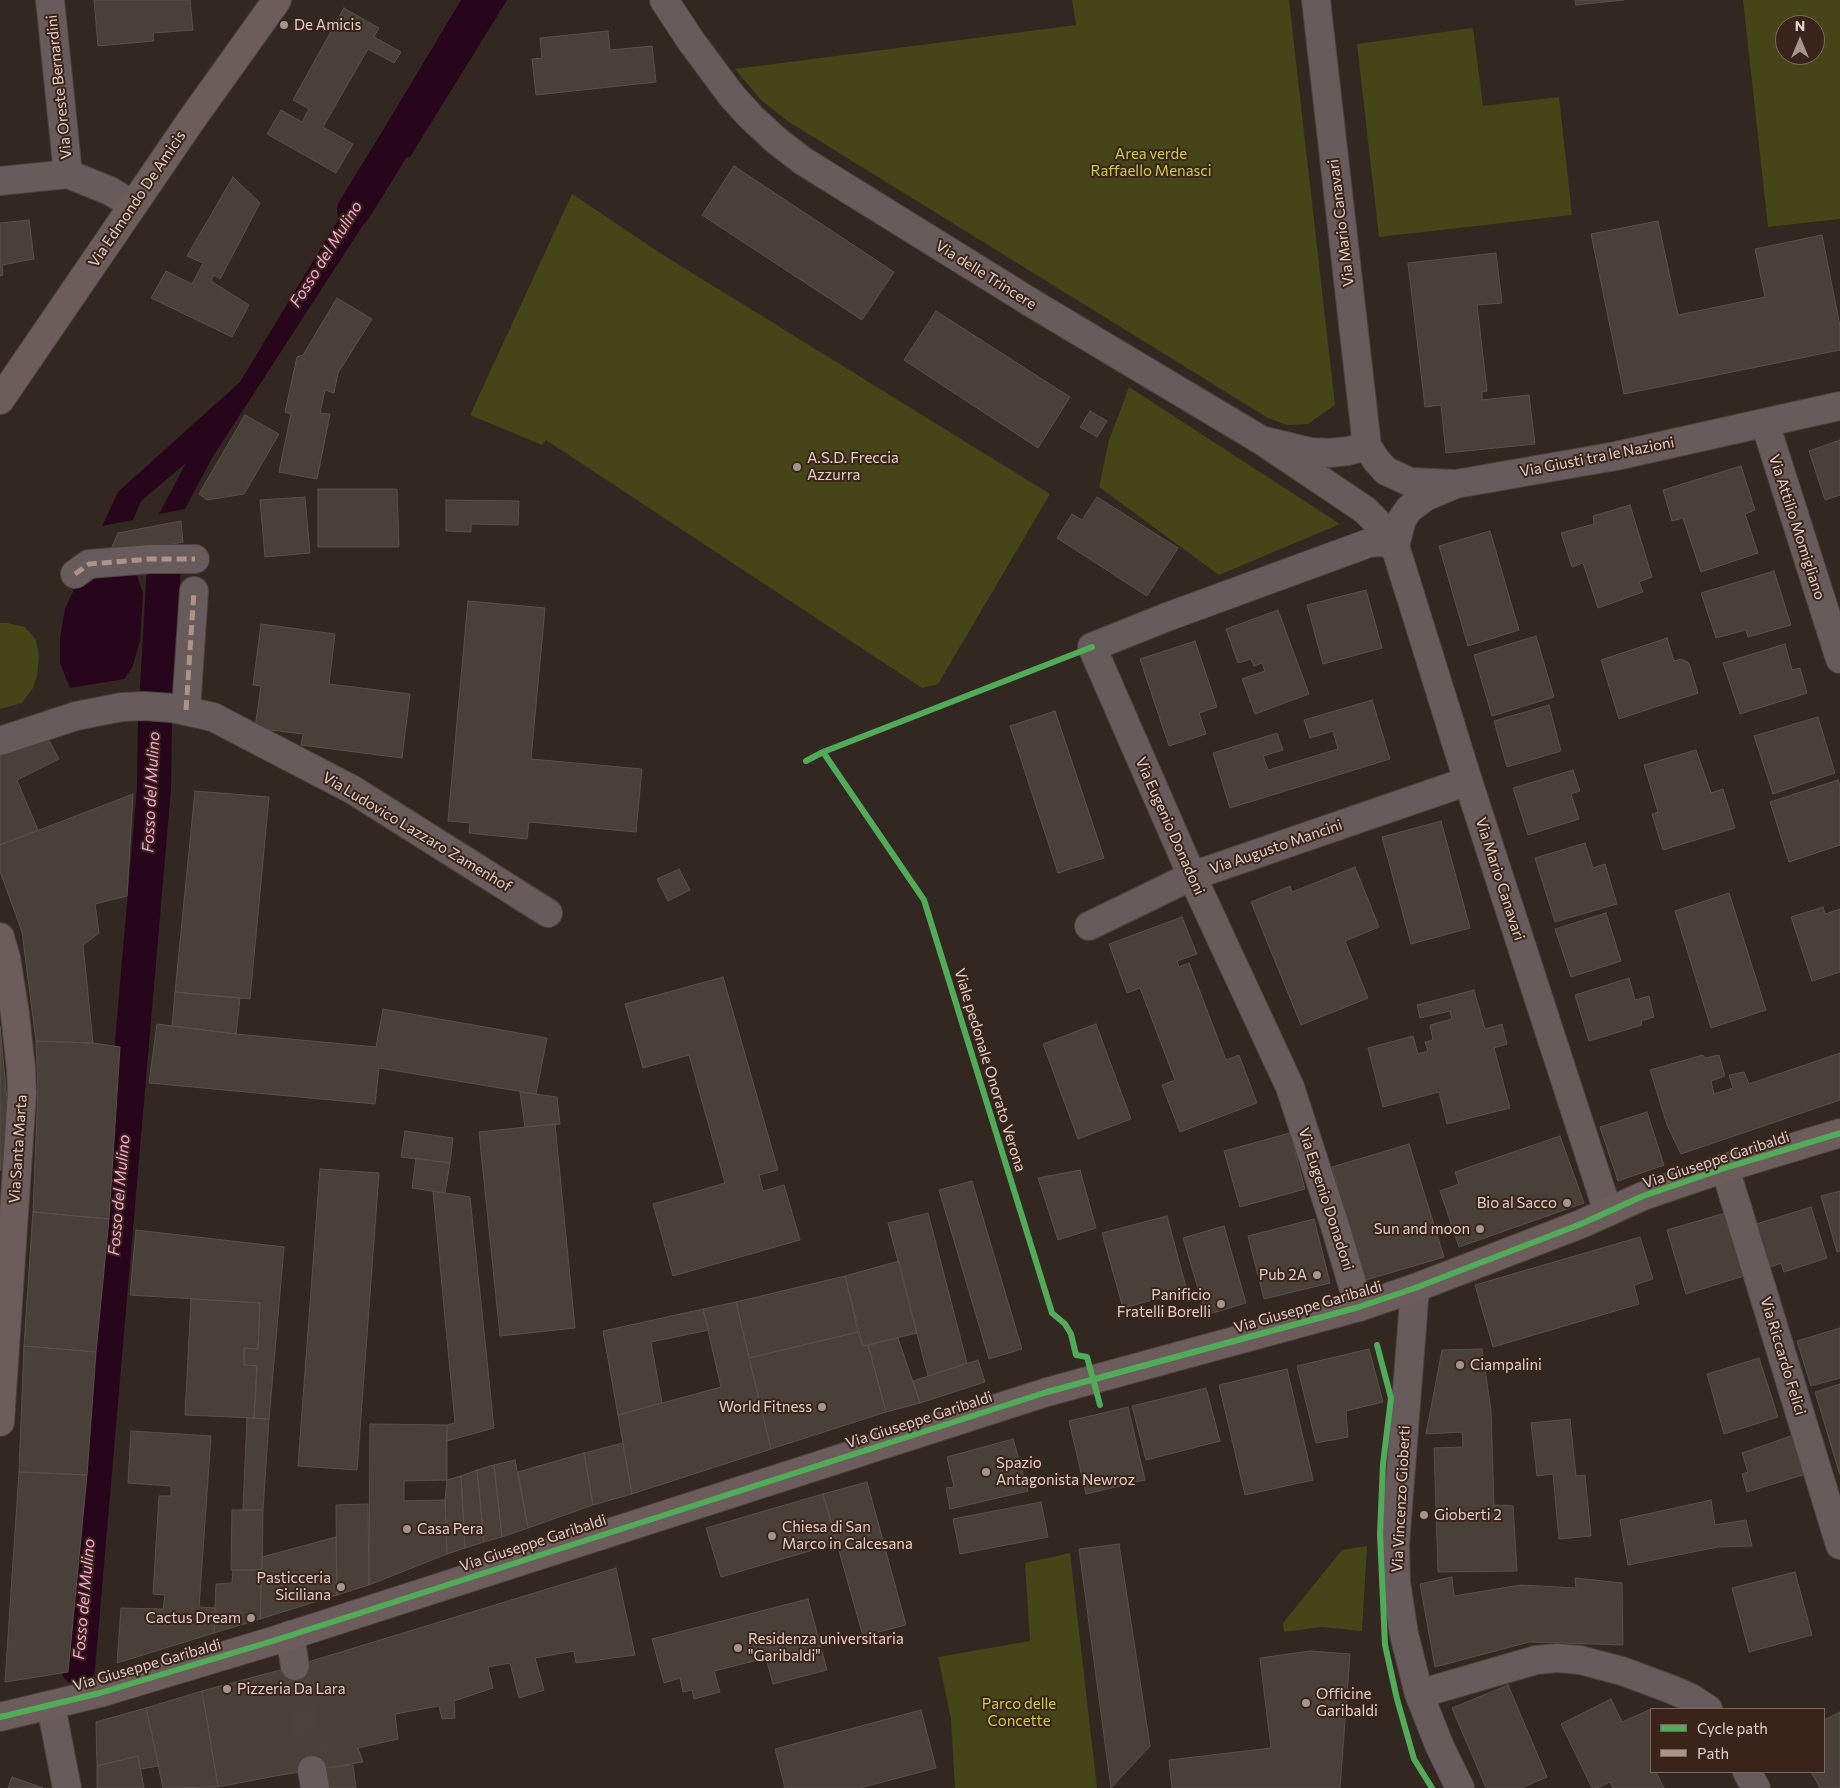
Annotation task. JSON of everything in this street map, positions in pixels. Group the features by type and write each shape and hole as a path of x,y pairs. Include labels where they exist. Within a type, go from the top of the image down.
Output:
{"street":[{"name":"Via Oreste Bernardini","path":"50,0 68,174"},
{"name":"Via Edmondo De Amicis","path":"0,400 133,205 277,0"},
{"name":"Via delle Trincere","path":"664,0 691,41 731,95 777,141 803,161 1035,305 1261,440 1311,452 1330,453 1367,446"},
{"name":"Via Mario Canavari","path":"1316,0 1367,446"},
{"path":"0,181 68,174 110,191 133,205"},
{"name":"Via Giusti tra le Nazioni","path":"1367,446 1386,471 1403,480 1418,483 1456,484 1616,456 1840,406"},
{"name":"Via Attilio Momigliano","path":"1764,423 1840,659"},
{"name":"Via Mario Canavari","path":"1261,440 1365,510 1377,522 1395,546 1468,781 1608,1212"},
{"path":"1395,546 1402,518 1409,509 1425,497 1456,484"},
{"name":"Via Eugenio Donadoni","path":"1360,1306 1290,1087 1192,876 1092,647 1369,543 1382,542 1395,546"},
{"path":"76,574 89,564 151,559 195,559"},
{"path":"179,709 194,591"},
{"name":"Via Ludovico Lazzaro Zamenhof","path":"0,741 76,716 122,707 145,706 179,709 213,717 353,790 548,912"},
{"name":"Via Augusto Mancini","path":"1089,926 1192,876 1468,781"},
{"name":"Via Santa Marta","path":"0,937 6,958 15,1014 22,1093 0,1422"},
{"name":"Via Giuseppe Garibaldi","path":"0,1718 118,1687 290,1635 1046,1392 1360,1306 1415,1288 1608,1212 1643,1196 1725,1168 1840,1133"},
{"name":"Via Riccardo Felici","path":"1725,1168 1840,1545"},
{"name":"Via Vincenzo Gioberti","path":"1415,1288 1395,1545 1396,1582 1404,1634 1418,1694 1440,1747 1460,1788"},
{"path":"290,1635 295,1666"},
{"path":"1418,1694 1536,1660 1557,1658 1580,1660 1622,1671 1673,1690 1706,1708"},
{"path":"51,1706 67,1788"},
{"path":"1748,1773 1756,1788"}],"green space":[{"name":"Area verde Raffaello Menasci","path":"1072,0 1289,0 1335,405 1308,424 1287,425 1268,418 789,122 761,100 735,69 1076,25"},
{"path":"1743,0 1840,0 1840,219 1768,227"},
{"path":"1473,28 1483,106 1559,97 1572,215 1379,237 1357,44"},
{"name":"A.S.D. Freccia Azzurra","path":"572,194 660,253 1050,494 938,684 922,688 546,440 542,445 470,415"},
{"path":"1129,387 1340,524 1219,575 1099,487 1109,440"},
{"path":"0,623 25,627 36,640 39,656 37,676 33,688 22,703 0,709"},
{"path":"1367,1546 1362,1631 1322,1627 1284,1632 1283,1623 1342,1550"},
{"name":"Parco delle Concette","path":"1070,1553 1097,1788 955,1788 951,1719 938,1657 1030,1641 1025,1563"}],"water":[{"path":"461,0 507,0 410,157 369,160 370,152"},
{"path":"398,171 212,458 185,509 159,514 186,463 141,501 133,520 102,526 118,492 240,382 367,172"},
{"path":"127,569 137,576 143,593 140,641 132,668 124,679 70,688 60,663 60,638 65,609 76,585 91,572"}],"building":[{"path":"94,0 190,0 193,30 153,33 154,41 98,46"},
{"path":"1575,0 1624,0 1576,5"},
{"path":"344,8 379,28 374,37 401,52 394,63 368,49 323,127 353,144 336,173 267,134 281,110 302,122 309,109 293,100"},
{"path":"608,31 610,50 652,46 656,82 536,95 532,59 542,58 540,38"},
{"path":"734,166 894,272 862,320 702,215"},
{"path":"233,177 260,203 220,279 214,275 211,281 249,305 232,337 151,298 166,271 192,284 203,263 187,256"},
{"path":"29,220 34,259 2,265 3,275 0,276 0,223"},
{"path":"1658,221 1678,315 1765,297 1755,249 1822,235 1840,326 1840,350 1624,394 1591,234"},
{"path":"1496,253 1502,303 1477,305 1487,391 1482,392 1482,400 1529,395 1535,444 1446,453 1441,405 1425,407 1408,263"},
{"path":"337,298 372,319 338,373 334,393 325,390 320,413 330,414 317,479 279,472 291,414 285,412 297,357 303,355"},
{"path":"936,311 1070,397 1038,448 904,360"},
{"path":"1090,411 1107,421 1097,437 1080,427"},
{"path":"245,415 279,434 244,494 207,500 199,494"},
{"path":"1840,440 1840,495 1825,500 1809,451"},
{"path":"1741,466 1755,510 1745,514 1758,553 1701,572 1683,518 1672,521 1663,490"},
{"path":"318,489 397,489 399,547 318,547"},
{"path":"305,497 310,553 265,557 260,500"},
{"path":"1097,497 1178,548 1147,596 1057,538 1072,514 1082,520"},
{"path":"446,500 519,501 518,525 471,524 471,532 446,531"},
{"path":"1630,505 1652,577 1639,582 1643,592 1598,608 1583,563 1572,567 1561,533 1594,524 1593,516"},
{"path":"181,521 183,542 158,547 111,549 118,533"},
{"path":"1490,531 1519,630 1468,646 1439,546"},
{"path":"1774,571 1791,625 1748,637 1746,630 1716,638 1701,593"},
{"path":"1366,590 1382,648 1323,664 1307,605"},
{"path":"468,601 545,608 531,759 642,769 636,832 529,822 527,839 469,833 470,823 448,821"},
{"path":"1278,610 1309,694 1255,714 1242,679 1265,671 1262,663 1254,666 1251,659 1238,663 1226,629"},
{"path":"261,624 335,634 329,684 410,694 402,758 301,745 303,734 255,728 261,686 253,685"},
{"path":"1536,636 1554,697 1492,716 1474,655"},
{"path":"1667,638 1674,661 1681,659 1689,663 1698,693 1619,719 1601,660"},
{"path":"1195,641 1217,707 1199,713 1206,734 1169,746 1140,659"},
{"path":"1785,644 1792,670 1800,668 1807,693 1740,714 1723,663"},
{"path":"1372,700 1390,759 1230,808 1213,753 1277,733 1283,750 1263,756 1268,770 1338,749 1333,731 1310,738 1304,720"},
{"path":"1549,705 1561,751 1507,767 1494,721"},
{"path":"1055,711 1104,858 1058,873 1010,726"},
{"path":"1818,717 1835,773 1773,794 1754,736"},
{"path":"44,731 59,759 17,780 38,830 0,845 0,751"},
{"path":"1696,750 1711,793 1723,789 1735,828 1663,850 1652,814 1658,812 1644,765"},
{"path":"1573,770 1580,791 1571,794 1579,819 1528,835 1513,788"},
{"path":"1838,780 1840,786 1840,845 1789,862 1770,802"},
{"path":"195,791 269,797 250,999 175,992"},
{"path":"133,794 127,896 95,904 99,933 83,945 93,1043 36,1041 22,932 0,871 0,845"},
{"path":"1441,821 1470,928 1411,944 1382,837"},
{"path":"1585,843 1593,868 1605,864 1617,904 1555,922 1535,858"},
{"path":"1355,867 1379,927 1345,941 1368,998 1301,1025 1251,902 1290,886 1292,892"},
{"path":"679,869 690,890 668,901 657,879"},
{"path":"1729,893 1766,1010 1711,1028 1675,911"},
{"path":"1823,907 1825,914 1840,909 1840,972 1812,981 1791,917"},
{"path":"1606,913 1621,961 1571,977 1555,929"},
{"path":"1182,917 1197,954 1177,961 1179,967 1189,963 1226,1060 1239,1055 1257,1103 1180,1132 1162,1085 1175,1080 1140,988 1127,993 1109,944"},
{"path":"723,977 778,1170 759,1175 763,1191 784,1185 800,1240 673,1276 653,1204 725,1183 689,1055 643,1068 625,1004"},
{"path":"1629,978 1635,1000 1649,996 1654,1017 1641,1021 1642,1025 1589,1041 1575,995"},
{"path":"1474,990 1485,1029 1502,1024 1507,1044 1494,1048 1510,1108 1447,1124 1439,1092 1383,1107 1368,1048 1413,1036 1418,1054 1428,1051 1425,1042 1433,1040 1430,1025 1452,1019 1450,1011 1420,1018 1417,1005"},
{"path":"175,992 240,998 236,1034 172,1026"},
{"path":"383,1009 547,1038 536,1094 379,1068 375,1104 149,1083 157,1024 236,1034 376,1047"},
{"path":"1096,1024 1131,1119 1078,1139 1043,1044"},
{"path":"0,1026 7,1101 3,1170 0,1170"},
{"path":"36,1041 93,1043 120,1047 109,1219 33,1212 38,1088"},
{"path":"1840,1053 1840,1100 1681,1154 1667,1125 1650,1070 1703,1055 1705,1058 1719,1055 1725,1076 1711,1081 1714,1094 1733,1088 1729,1075 1744,1072 1749,1084"},
{"path":"520,1092 557,1097 560,1124 525,1127"},
{"path":"1647,1112 1664,1165 1618,1181 1600,1127"},
{"path":"555,1124 575,1328 500,1336 479,1132"},
{"path":"405,1131 453,1138 450,1163 401,1157"},
{"path":"1290,1133 1305,1189 1240,1207 1224,1151"},
{"path":"1560,1136 1584,1203 1459,1247 1440,1191 1459,1184 1455,1172"},
{"path":"1409,1144 1444,1257 1366,1280 1332,1167"},
{"path":"416,1158 450,1163 445,1193 412,1188"},
{"path":"320,1169 379,1173 357,1470 298,1466"},
{"path":"1080,1170 1096,1228 1058,1240 1038,1178"},
{"path":"972,1181 1022,1349 989,1359 939,1190"},
{"path":"433,1191 470,1197 494,1428 447,1441 447,1425 455,1423"},
{"path":"1840,1191 1840,1251 1837,1252 1821,1196"},
{"path":"1811,1207 1827,1258 1784,1272 1781,1263 1763,1270 1750,1226"},
{"path":"33,1212 109,1219 96,1352 24,1346"},
{"path":"928,1213 967,1363 928,1376 888,1223"},
{"path":"1725,1213 1744,1276 1686,1294 1667,1230"},
{"path":"1167,1216 1187,1291 1123,1308 1102,1233"},
{"path":"1314,1219 1330,1283 1264,1299 1248,1236"},
{"path":"1224,1226 1246,1303 1206,1315 1183,1238"},
{"path":"136,1230 284,1247 269,1419 254,1418 257,1366 244,1365 244,1348 258,1349 260,1303 130,1295"},
{"path":"1640,1237 1653,1279 1634,1285 1639,1304 1493,1347 1475,1285"},
{"path":"899,1261 917,1333 863,1346 845,1276"},
{"path":"845,1276 858,1332 749,1358 736,1302"},
{"path":"191,1299 260,1303 258,1349 244,1348 244,1365 257,1366 254,1418 185,1415"},
{"path":"736,1302 771,1449 632,1494 618,1415 721,1387 703,1309"},
{"path":"703,1309 709,1330 651,1342 662,1403 618,1415 603,1331"},
{"path":"1840,1328 1840,1378 1811,1386 1797,1341"},
{"path":"858,1332 863,1346 868,1345 886,1412 771,1449 749,1358"},
{"path":"898,1338 920,1403 886,1412 868,1345"},
{"path":"24,1346 96,1352 87,1475 19,1472"},
{"path":"1369,1349 1383,1402 1346,1411 1348,1437 1316,1443 1297,1366"},
{"path":"1482,1349 1491,1410 1494,1505 1513,1506 1517,1571 1438,1572 1434,1448 1463,1447 1462,1432 1426,1434 1442,1350"},
{"path":"1759,1358 1778,1417 1724,1434 1707,1374"},
{"path":"978,1360 985,1382 920,1403 913,1381"},
{"path":"1287,1369 1313,1480 1245,1495 1219,1385"},
{"path":"1840,1384 1840,1475 1815,1392"},
{"path":"1206,1388 1220,1441 1146,1460 1132,1406"},
{"path":"1128,1407 1145,1480 1086,1494 1069,1421"},
{"path":"247,1418 269,1419 263,1510 243,1510"},
{"path":"1570,1419 1576,1476 1585,1475 1591,1536 1559,1539 1553,1474 1537,1476 1531,1423"},
{"name":"Casa Pera","path":"370,1424 447,1425 447,1480 404,1481 404,1501 445,1500 447,1554 369,1585"},
{"path":"131,1431 211,1436 199,1607 216,1608 214,1633 117,1663 121,1608 163,1609 165,1595 153,1594 159,1496 171,1496 171,1486 128,1483"},
{"path":"1794,1435 1806,1474 1747,1492 1742,1474 1748,1472 1742,1453"},
{"name":"Spazio Antagonista Newroz","path":"1013,1439 1028,1491 950,1509 946,1488 954,1487 947,1457"},
{"path":"623,1443 632,1494 593,1505 584,1453"},
{"path":"584,1453 593,1505 528,1528 518,1472"},
{"path":"515,1460 528,1528 502,1537 494,1465"},
{"path":"494,1465 502,1537 484,1542 477,1470"},
{"path":"477,1470 484,1542 465,1548 461,1476"},
{"path":"19,1472 87,1475 68,1672 5,1682"},
{"path":"461,1476 465,1548 447,1554 445,1500 447,1480"},
{"path":"867,1482 906,1625 863,1636 823,1494"},
{"name":"Chiesa di San Marco in Calcesana","path":"823,1494 837,1543 721,1577 706,1528"},
{"path":"1711,1500 1715,1525 1746,1520 1752,1546 1718,1547 1628,1565 1620,1520"},
{"path":"1041,1502 1048,1537 960,1554 953,1519"},
{"path":"368,1504 369,1585 337,1595 336,1505"},
{"path":"232,1510 263,1510 262,1570 231,1570"},
{"path":"336,1537 337,1595 260,1619 262,1557"},
{"path":"1119,1544 1150,1746 1111,1788 1079,1549"},
{"path":"616,1568 635,1655 576,1663 574,1651 535,1658 544,1690 519,1698 510,1663 488,1667 493,1688 454,1701 455,1718 442,1719 439,1706 395,1714 398,1739 358,1748 363,1762 218,1787 202,1691 295,1666"},
{"path":"233,1570 262,1570 260,1619 214,1633 216,1584 232,1583"},
{"path":"1795,1572 1812,1635 1749,1652 1732,1588"},
{"path":"1452,1577 1454,1596 1521,1585 1576,1588 1575,1578 1622,1583 1623,1645 1529,1642 1435,1667 1420,1584"},
{"name":"Residenza universitaria \"Garibaldi\"","path":"808,1599 827,1670 773,1684 766,1658 714,1671 720,1692 694,1699 692,1690 683,1692 680,1678 664,1683 652,1639"},
{"name":"Officine Garibaldi","path":"1310,1651 1350,1654 1340,1788 1172,1788 1169,1760 1271,1748 1260,1658"},
{"path":"1508,1685 1547,1777 1521,1788 1486,1788 1452,1708"},
{"path":"202,1691 218,1787 163,1788 146,1708"},
{"path":"1611,1699 1622,1722 1650,1709 1650,1773 1656,1773 1664,1788 1613,1788 1610,1782 1597,1788 1592,1788 1561,1724"},
{"path":"146,1708 159,1766 140,1769 138,1756 97,1766 96,1722"},
{"path":"921,1710 936,1768 860,1788 785,1788 775,1749"},
{"path":"1840,1712 1840,1788 1820,1788 1812,1773 1825,1773 1825,1720"},
{"path":"138,1756 144,1788 97,1788 97,1766"},
{"path":"353,1765 356,1788 328,1788 325,1768"},
{"path":"12,1777 43,1788 8,1788"}],"waterway":[{"name":"Fosso del Mulino","path":"354,210 410,119"},
{"name":"Fosso del Mulino","path":"157,688 164,565"},
{"name":"Fosso del Mulino","path":"78,1668 154,788 155,723"}],"tunnel":[{"path":"295,1666 312,1770"}],"marked path":[{"path":"75,574 89,564 151,559 195,559"},
{"path":"186,710 194,591"}],"cycle path":[{"path":"806,761 823,752 1092,647"},
{"name":"Viale pedonale Onorato Verona","path":"823,752 924,900 1052,1313 1065,1324 1071,1334 1076,1355 1087,1357 1100,1405"},
{"path":"0,1717 100,1693 276,1640 1047,1392 1359,1307 1415,1288 1581,1224 1643,1196 1725,1168 1840,1133"},
{"path":"1377,1345 1391,1398 1383,1464 1380,1534 1385,1645 1397,1699 1414,1759 1432,1788"}],"place":[{"name":"De Amicis","path":"284,25"},
{"name":"A.S.D. Freccia Azzurra","path":"797,467"},
{"name":"Bio al Sacco","path":"1567,1203"},
{"name":"Sun and moon","path":"1480,1229"},
{"name":"Pub 2A","path":"1317,1275"},
{"name":"Panificio Fratelli Borelli","path":"1221,1304"},
{"name":"Ciampalini","path":"1460,1365"},
{"name":"World Fitness","path":"822,1407"},
{"name":"Spazio Antagonista Newroz","path":"986,1472"},
{"name":"Gioberti 2","path":"1424,1515"},
{"name":"Casa Pera","path":"407,1529"},
{"name":"Chiesa di San Marco in Calcesana","path":"772,1536"},
{"name":"Pasticceria Siciliana","path":"341,1587"},
{"name":"Cactus Dream","path":"251,1618"},
{"name":"Residenza universitaria \"Garibaldi\"","path":"738,1648"},
{"name":"Pizzeria Da Lara","path":"227,1689"},
{"name":"Officine Garibaldi","path":"1306,1703"}]}
